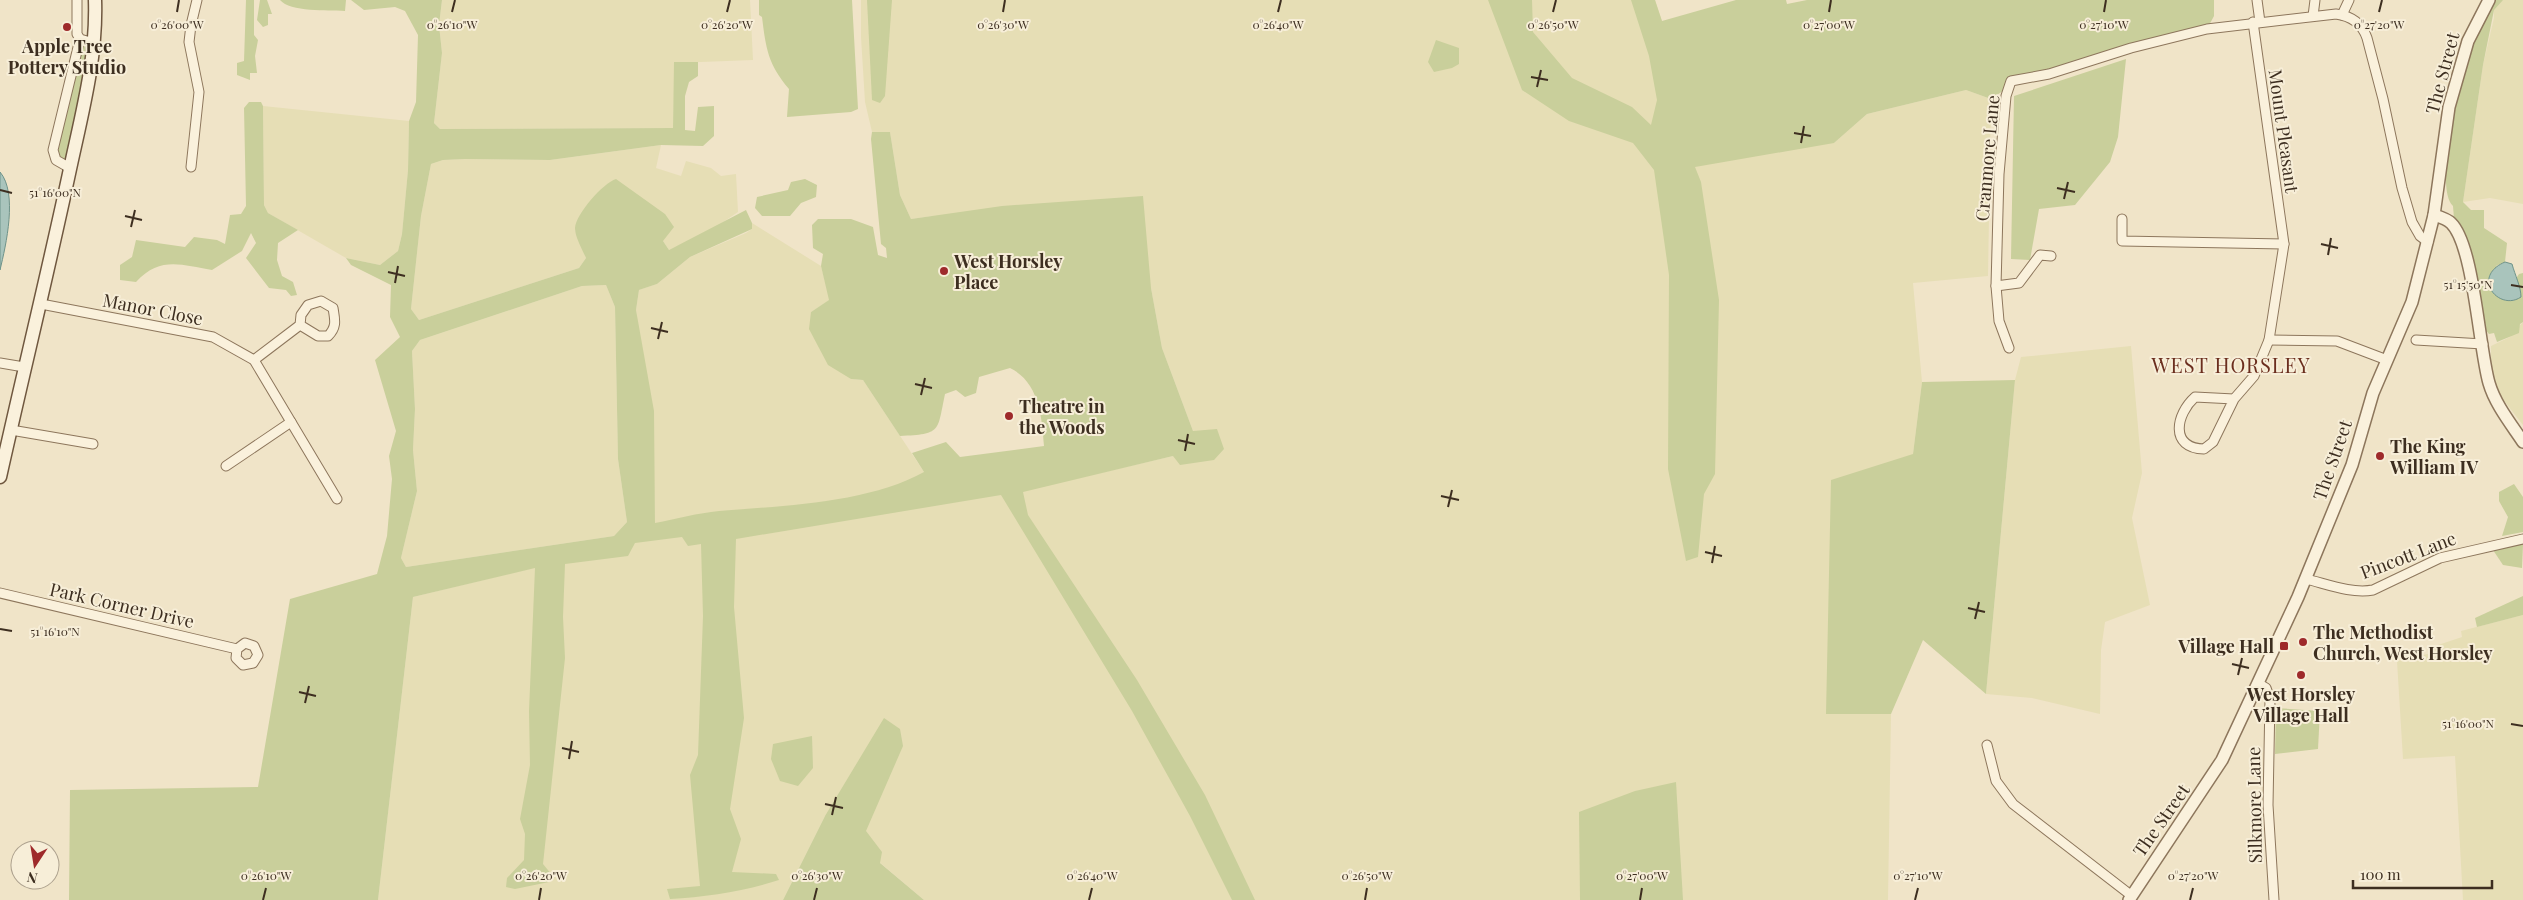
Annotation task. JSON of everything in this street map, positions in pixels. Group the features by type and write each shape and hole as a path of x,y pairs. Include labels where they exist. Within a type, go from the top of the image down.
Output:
{"main road":[{"path":"0,477 24,367 41,304 86,93 94,43 96,0"}],"street":[{"path":"70,168 56,160 53,150 80,39 77,34 77,0"},
{"path":"191,167 199,92 190,42 191,25 198,0"},
{"name":"Mount Pleasant","path":"2234,400 2195,397 2185,406 2180,416 2180,432 2184,444 2193,449 2204,449 2213,442 2234,400 2254,376 2269,340 2284,244 2256,22 2257,0"},
{"path":"2313,16 2315,0"},
{"path":"2349,0 2342,15 2355,21 2364,32 2384,99 2397,169 2409,214 2420,236 2428,242"},
{"name":"The Street","path":"2130,898 2210,780 2259,684 2306,578 2352,465 2367,409 2412,302 2434,215 2442,144 2449,107 2468,41 2489,0"},
{"name":"Cranmore Lane","path":"2009,348 1999,321 1996,286 1998,174 2006,96 2011,80 2049,74 2131,48 2207,29 2313,16 2342,15"},
{"path":"80,39 94,43"},
{"path":"2434,215 2452,224 2459,238 2472,283 2488,380 2494,397 2523,442"},
{"path":"2122,219 2122,242 2284,244"},
{"path":"1996,286 2019,283 2040,255 2051,256"},
{"path":"254,360 300,325 302,315 308,305 321,301 333,308 336,320 334,330 328,336 318,336 300,325"},
{"name":"Manor Close","path":"41,304 213,337 254,360 337,498"},
{"path":"2269,340 2337,341 2387,360"},
{"path":"2416,340 2483,344"},
{"path":"0,363 24,367"},
{"path":"226,466 291,422"},
{"path":"11,430 93,444"},
{"name":"Pincott Lane","path":"2306,578 2365,592 2440,558 2523,539"},
{"name":"Park Corner Drive","path":"0,593 237,649"},
{"name":"Silkmore Lane","path":"2259,684 2266,688 2270,699 2268,805 2274,900"},
{"path":"1987,745 1996,781 2013,804 2130,898"}],"shaded area":[{"path":"442,0 750,0 753,60 675,63 673,128 440,129 434,123 442,53 439,25"},
{"path":"861,0 1655,0 1662,21 1834,143 1867,114 1966,90 1991,99 1988,276 1913,283 1922,382 1913,454 1826,714 1891,714 1888,900 924,900 825,816 783,900 378,900 413,597 635,543 655,523 654,486 636,310 639,290 657,284 690,257 746,233 752,229 752,223 821,266 830,300 811,312 851,379 863,380 924,472 933,505 1023,491 1173,456 1193,431 1162,348 1151,288 933,216 911,219 900,195 890,132 872,132 865,102"},
{"path":"2494,0 2523,0 2523,204 2490,198 2463,202 2483,65 2494,18"},
{"path":"263,106 409,121 408,170 402,234 398,251 380,265 346,258 268,213 264,205"},
{"path":"661,145 656,168 681,176 686,161 711,168 721,176 736,174 738,212 713,229 669,250 663,241 575,230 586,258 579,268 419,320 411,309 421,216 431,164 443,160 465,159 550,160"},
{"path":"606,285 615,307 618,459 627,522 614,536 406,567 401,558 417,491 413,450 415,409 412,351 420,340 582,286"},
{"path":"2523,322 2523,425 2502,398 2494,381 2491,346 2510,337"},
{"path":"2131,346 2142,473 2132,518 2150,605 2105,622 2101,650 2100,714 2032,698 1986,694 2015,380 2021,357"},
{"path":"2523,615 2523,900 2463,900 2455,756 2403,759 2397,661 2432,653 2432,647 2462,637 2461,631"}],"green space":[{"path":"246,0 254,0 254,35 258,40 255,56 257,73 250,73 250,80 237,75 237,63 244,61"},
{"path":"260,0 267,0 272,14 268,14 268,25 263,27 257,20"},
{"path":"280,0 346,0 345,11 292,7"},
{"path":"351,0 442,0 439,25 442,53 434,123 440,129 673,128 674,62 698,62 698,76 689,82 685,96 685,130 695,131 698,107 714,106 714,136 703,146 661,145 550,160 465,159 443,160 431,164 421,216 411,309 419,320 579,268 586,258 576,235 575,228 577,222 585,207 604,186 616,179 665,214 674,227 663,241 669,250 746,210 752,223 752,229 690,257 657,284 639,290 636,310 654,411 655,523 711,512 797,505 851,497 877,490 924,472 912,453 946,442 960,457 1044,446 1040,412 1033,391 1020,374 1010,368 979,377 976,393 965,397 956,390 945,394 938,423 931,432 900,436 863,380 851,379 828,365 809,329 811,312 829,300 821,266 823,254 813,248 812,225 818,219 851,219 873,227 878,255 887,258 886,248 881,244 871,139 872,132 890,132 900,195 911,219 1002,206 1143,196 1151,288 1162,348 1193,431 1217,429 1224,449 1214,460 1180,465 1173,456 1023,492 1028,515 1137,680 1205,795 1255,900 1232,900 1190,816 1132,711 1001,495 736,539 734,607 744,718 730,809 741,839 732,872 776,874 779,880 739,890 684,898 670,899 667,889 700,886 690,775 698,755 703,616 701,544 688,546 682,537 635,543 628,556 565,564 563,617 565,658 543,864 552,875 549,882 515,889 506,887 507,878 524,860 525,834 520,819 530,765 529,711 535,568 413,597 378,900 69,900 70,790 258,787 290,599 377,574 387,536 392,479 389,456 396,431 375,360 400,337 390,317 391,285 351,265 346,258 380,265 398,251 402,234 408,170 409,121 416,102 418,35 405,11 395,7 364,10","holes":["606,285 615,307 618,459 627,522 614,536 406,567 401,558 417,491 413,450 415,409 412,351 420,340 582,286"]},
{"path":"759,0 852,0 858,109 851,112 787,117 789,89 776,72 769,56 762,17 759,15"},
{"path":"867,0 892,0 885,96 880,103 872,100"},
{"path":"1488,0 1532,0 1533,32 1572,78 1632,107 1651,125 1657,100 1649,56 1631,0 1655,0 1662,21 1736,0 1786,0 1787,4 1807,0 2214,0 2214,16 2207,29 2022,78 1991,99 1966,90 1867,114 1834,143 1695,167 1701,182 1719,300 1715,474 1704,494 1698,557 1686,561 1668,469 1669,275 1654,170 1633,143 1569,121 1522,90"},
{"path":"2494,0 2503,0 2494,10 2483,65 2463,202 2471,210 2484,210 2484,228 2507,243 2505,262 2496,266 2515,280 2519,274 2523,273 2523,322 2520,324 2519,333 2497,342 2494,333 2489,334 2483,327 2454,219 2453,206 2447,194 2446,173 2453,119 2466,64 2479,27"},
{"path":"1436,40 1459,48 1459,64 1452,68 1434,72 1428,62"},
{"path":"81,45 91,47 68,158 65,160 59,159 57,155"},
{"path":"2126,59 2118,137 2110,162 2075,205 2039,209 2030,260 2011,259 2014,96"},
{"path":"249,102 261,102 263,106 264,205 268,213 298,230 278,243 277,260 282,276 293,282 297,295 291,296 286,290 269,288 246,258 256,243 251,233 242,251 212,270 171,264 154,268 136,282 120,280 120,265 132,257 136,240 185,247 194,237 217,240 225,244 230,215 241,214 246,206 244,108"},
{"path":"805,179 817,185 816,197 801,203 790,216 762,216 755,208 757,197 788,190 791,182"},
{"path":"2015,380 1986,694 1923,640 1891,714 1826,714 1831,480 1913,454 1922,382"},
{"path":"2514,484 2523,497 2523,532 2502,536 2508,517 2499,501 2499,492"},
{"path":"2523,544 2522,568 2503,565 2493,550"},
{"path":"2523,596 2523,615 2477,627 2475,618"},
{"path":"2276,708 2320,711 2318,749 2275,754"},
{"path":"884,718 900,729 903,746 866,831 882,852 880,863 924,900 783,900 825,816"},
{"path":"812,736 813,768 798,786 780,781 771,759 773,744"},
{"path":"1676,782 1683,900 1580,900 1579,812 1635,791"}],"water":[{"path":"0,172 8,193 9,220 0,270"},
{"path":"2505,262 2512,264 2520,289 2521,297 2513,300 2504,300 2497,296 2489,284 2490,276 2495,268"}],"place":[{"name":"Apple Tree Pottery Studio","path":"67,27"},
{"name":"West Horsley Place","path":"944,271"},
{"name":"Theatre in the Woods","path":"1009,416"},
{"name":"The King William IV","path":"2380,456"},
{"name":"The Methodist Church, West Horsley","path":"2303,642"},
{"name":"Village Hall","path":"2284,646"},
{"name":"West Horsley Village Hall","path":"2301,675"}],"district":[{"name":"WEST HORSLEY","path":"2231,364"}]}
